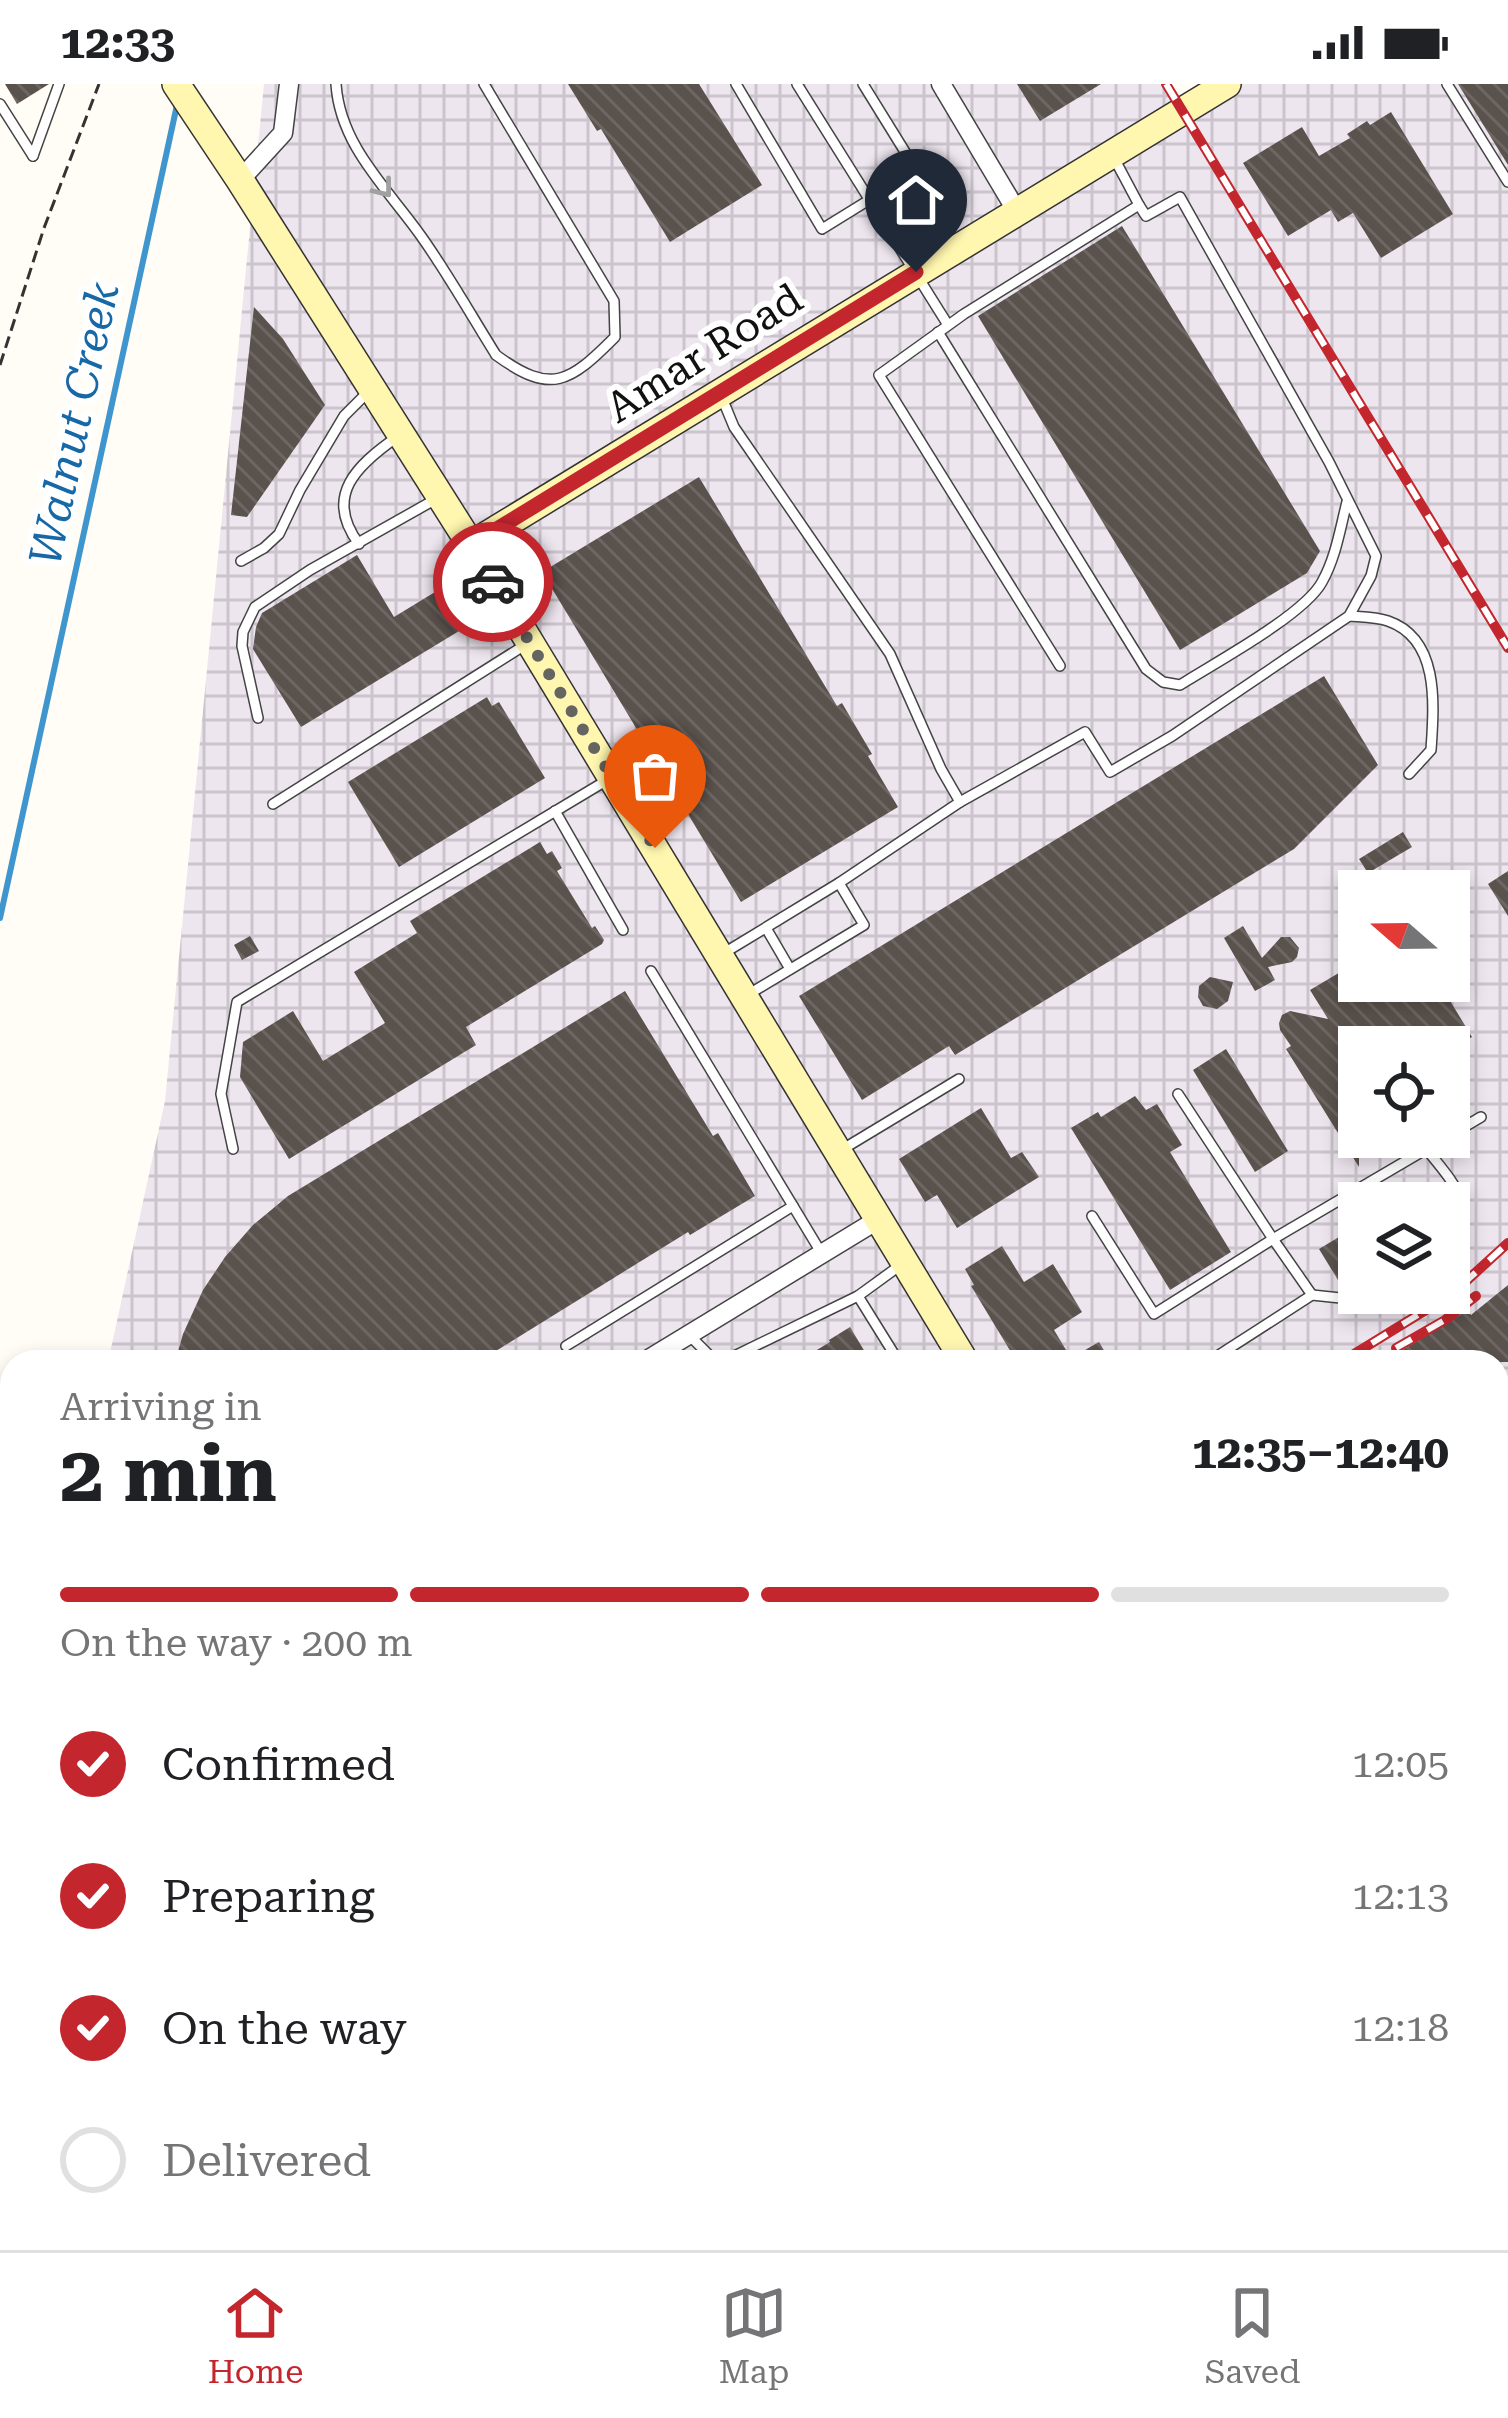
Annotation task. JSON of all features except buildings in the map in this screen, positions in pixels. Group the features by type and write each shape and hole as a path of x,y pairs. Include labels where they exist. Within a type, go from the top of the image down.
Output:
{"main road":[{"path":"176,84 471,545 958,1350"},
{"name":"Amar Road","path":"471,545 1227,84"}],"street":[{"path":"234,171 284,133 289,84"},
{"path":"941,84 1016,211"},
{"path":"664,1350 879,1219"}],"lane":[{"path":"0,104 33,157 59,84"},
{"path":"336,84 352,140 421,236 496,355 541,379 568,378 615,337 614,302 484,84"},
{"path":"736,84 820,229 911,174 915,166 863,84"},
{"path":"797,84 916,272 943,328 1146,670 1163,682 1180,685 1304,605 1321,586 1334,556 1347,498"},
{"path":"1448,84 1508,182"},
{"path":"720,956 961,802 1085,732 1110,772 1172,736 1349,616 1371,575 1376,556 1347,498 1180,197 1146,216 1112,153"},
{"path":"1060,666 879,375 943,328 1139,205"},
{"path":"241,561 278,533 344,416 372,388"},
{"path":"720,392 734,428 890,654 941,769 961,802"},
{"path":"358,544 345,523 348,485 370,456 401,434"},
{"path":"258,718 242,646 254,607 440,496"},
{"path":"1349,616 1387,621 1413,635 1432,676 1431,750 1409,773"},
{"path":"273,804 530,642"},
{"path":"233,1149 221,1094 237,1002 612,777"},
{"path":"555,811 623,930"},
{"path":"744,996 863,925 839,883"},
{"path":"766,928 790,969"},
{"path":"651,971 822,1254"},
{"path":"838,1151 959,1079"},
{"path":"1178,1094 1312,1295"},
{"path":"1470,1125 1481,1118"},
{"path":"1092,1216 1154,1314 1416,1158"},
{"path":"1434,1158 1453,1182"},
{"path":"566,1346 793,1206"},
{"path":"744,1350 858,1296 905,1262"},
{"path":"1227,1350 1312,1295 1338,1298"},
{"path":"858,1296 892,1350"},
{"path":"689,1335 706,1350"}],"path":[{"path":"0,365 44,228 100,84"}],"shaded area":[{"path":"264,84 1167,84 1182,108 1223,84 1508,84 1508,1350 111,1350 165,1101"}],"waterway":[{"name":"Walnut Creek","path":"0,918 177,105"}],"railway":[{"path":"1166,84 1508,648"},
{"path":"1361,1350 1452,1294 1508,1243"},
{"path":"1396,1348 1476,1296"}],"way so far":[{"path":"493,582 655,848"}],"route":[{"path":"493,582 471,545 916,272"}]}
